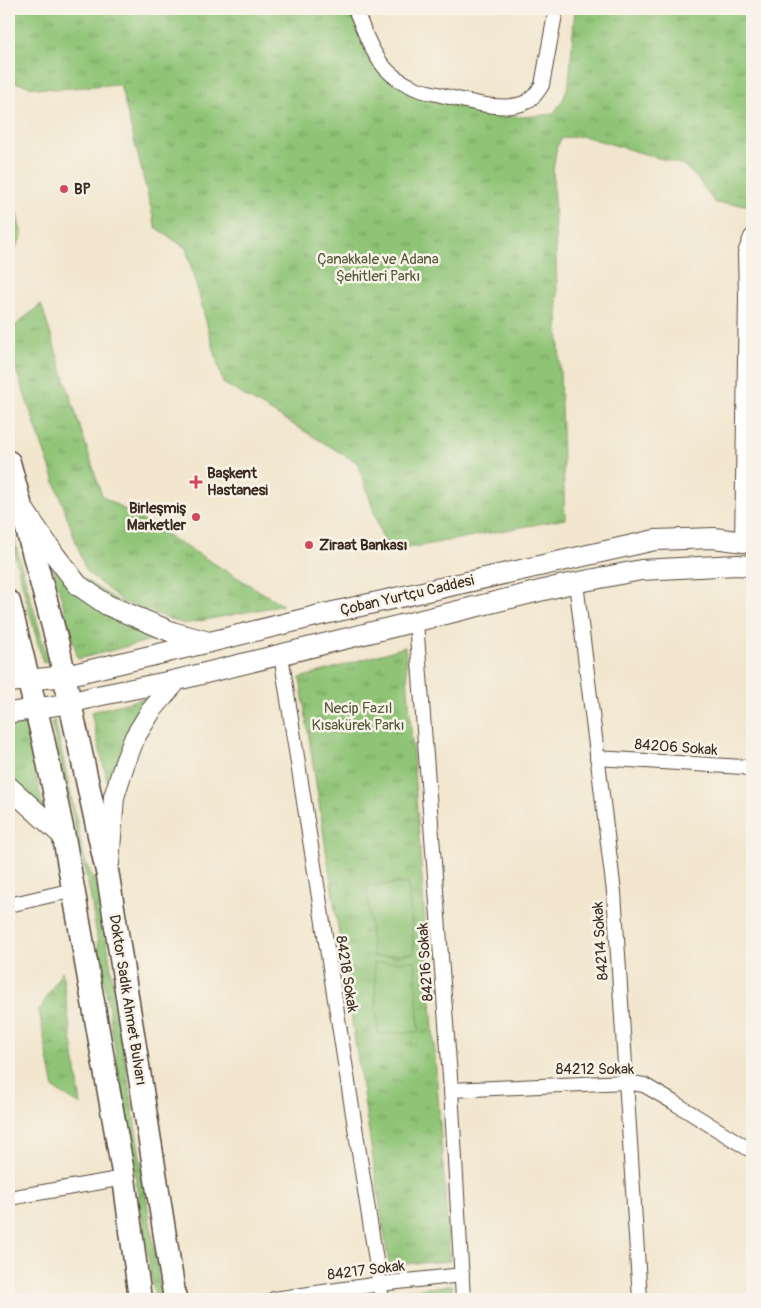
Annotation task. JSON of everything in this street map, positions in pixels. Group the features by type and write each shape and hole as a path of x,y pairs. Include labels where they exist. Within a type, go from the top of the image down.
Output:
{"main road":[{"path":"9,462 58,645 64,676"},
{"path":"20,504 78,585 107,606 172,632 210,642"},
{"name":"Çoban Yurtçu Caddesi","path":"19,682 64,676 329,613 656,540 714,538 747,542"},
{"name":"Çoban Yurtçu Caddesi","path":"9,713 70,703 177,680 576,583 641,570 737,565 752,566"},
{"path":"9,602 19,682 36,709 64,838 124,1178 140,1299"},
{"name":"Doktor Sadık Ahmet Bulvarı","path":"64,676 108,876 175,1299"},
{"path":"108,876 114,797 124,765 135,737 151,711 177,680"},
{"path":"9,788 64,838"}],"street":[{"path":"355,9 380,62 403,83 417,89 477,104 498,106 522,104 530,100 542,85 556,9"},
{"path":"747,542 745,253 752,236"},
{"name":"84214 Sokak","path":"576,583 614,892 640,1299"},
{"name":"84216 Sokak","path":"416,622 451,1090 463,1299"},
{"name":"84218 Sokak","path":"281,654 382,1299"},
{"name":"84206 Sokak","path":"597,758 743,767 752,770"},
{"path":"9,905 73,890"},
{"name":"84212 Sokak","path":"451,1090 626,1082 644,1085 752,1151"},
{"path":"9,1198 124,1178"},
{"name":"84217 Sokak","path":"274,1299 462,1275"}],"green space":[{"name":"Çanakkale ve Adana Şehitleri Parkı","path":"9,9 350,9 383,76 413,92 483,113 522,117 553,114 563,100 569,83 575,9 752,9 752,205 715,203 697,178 683,165 583,136 562,138 557,146 553,170 565,519 387,552 358,463 223,383 186,248 156,228 120,84 58,89 38,88 9,81"},
{"path":"9,179 22,236 9,261"},
{"path":"41,304 102,496 283,605 184,624 123,602 86,571 9,350 9,335 15,326"},
{"path":"9,521 48,661 43,663 9,535"},
{"path":"50,557 171,635 78,659"},
{"name":"Necip Fazıl Kısakürek Parkı","path":"405,647 450,1261 389,1265 300,678"},
{"path":"161,694 110,792 91,712"},
{"path":"55,721 85,861 99,891 162,1299 155,1299 90,893 51,722"},
{"path":"25,724 45,817 9,781 9,727"},
{"path":"408,883 414,953 373,957 367,886"},
{"path":"415,961 419,1032 378,1034 374,963"},
{"path":"62,971 81,1105 54,1089 39,1011"},
{"path":"452,1285 452,1299 394,1299 393,1292"}],"place":[{"name":"BP","path":"64,189"},
{"name":"Başkent Hastanesi","path":"196,482"},
{"name":"Birleşmiş Marketler","path":"196,517"},
{"name":"Ziraat Bankası","path":"309,545"}]}
